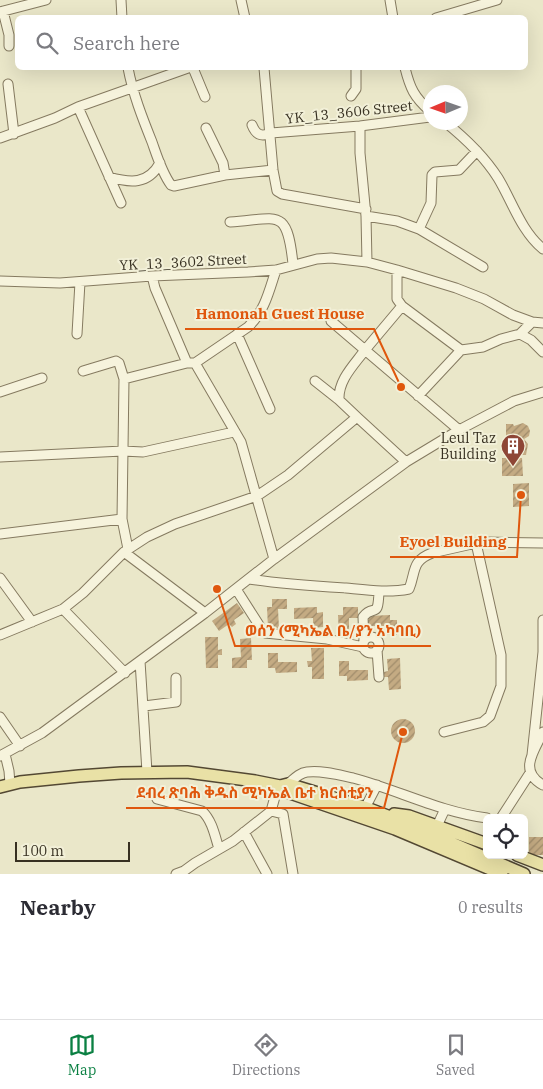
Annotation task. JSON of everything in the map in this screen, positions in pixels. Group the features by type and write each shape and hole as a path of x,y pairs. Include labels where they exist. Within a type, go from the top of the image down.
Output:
{"main road":[{"path":"5,786 78,776 147,772 187,772 282,785 287,792 363,812 524,874"},
{"path":"381,819 409,816 483,843"},
{"path":"381,819 390,833 403,840 486,874"},
{"path":"397,825 502,874"},
{"path":"528,859 543,864"}],"street":[{"path":"9,46 9,35 2,12 46,0"},
{"path":"120,0 122,15"},
{"path":"241,0 244,15"},
{"path":"390,0 392,15"},
{"path":"446,15 497,0"},
{"path":"128,70 132,88 160,163 169,182 174,186 224,175 273,170"},
{"path":"0,140 78,108 182,70"},
{"path":"194,70 205,97"},
{"path":"264,70 273,170 277,191 366,219 397,221 419,229 483,267"},
{"path":"351,96 356,89 356,70"},
{"path":"406,70 410,88 423,104"},
{"path":"8,84 14,134"},
{"path":"78,108 121,203"},
{"name":"YK_13_3606 Street","path":"270,133 360,126 423,118"},
{"path":"252,125 255,132 259,135 270,133"},
{"path":"360,126 367,262"},
{"path":"206,128 223,163 224,175"},
{"path":"454,130 477,151 496,176 530,236 543,249"},
{"path":"419,229 431,203 432,174 460,170 477,151"},
{"path":"109,178 126,182 137,181 151,174 160,163"},
{"path":"230,222 267,217 280,221 289,235 293,264"},
{"name":"YK_13_3602 Street","path":"0,281 60,283 152,276 248,272 276,270 317,259 367,262 456,288 484,299 513,315 532,322 543,323"},
{"path":"124,379 191,363 237,334 256,320 263,307 276,270"},
{"path":"397,270 397,299 402,306 461,350"},
{"path":"152,276 154,288 191,363 240,442 274,559"},
{"path":"77,334 80,282"},
{"path":"339,400 339,392 344,378 402,306"},
{"path":"331,321 459,430"},
{"path":"418,396 461,350 483,347 501,338 520,334 532,322"},
{"path":"237,334 270,409"},
{"path":"520,334 531,340 543,352"},
{"path":"83,371 116,361 119,363 124,379 122,519 126,550 205,613"},
{"path":"0,392 42,378"},
{"path":"315,381 339,400 406,462"},
{"path":"5,786 10,771 2,755 42,733 125,673 274,559 406,462 459,430 514,401 543,392"},
{"path":"0,635 63,609 83,593 126,550 147,537 175,524 257,496 288,475 356,417"},
{"path":"0,456 123,451 143,452 234,432"},
{"path":"0,534 122,519"},
{"path":"249,578 274,583 379,591 409,590 415,568 426,556 476,543 543,543"},
{"path":"444,732 483,722 490,716 500,686 501,655 476,543"},
{"path":"0,578 32,622"},
{"path":"236,589 265,633 364,644"},
{"path":"378,678 377,650 371,653 365,650 363,617 367,613 376,611 378,608 379,591"},
{"path":"63,609 125,673"},
{"path":"532,755 543,652 543,620"},
{"path":"140,661 147,772"},
{"path":"144,706 176,702 176,678"},
{"path":"0,717 20,746"},
{"path":"504,814 530,773 529,762 543,732"},
{"path":"176,874 184,871 244,832 271,811 282,785 305,772 316,771 339,775 377,785 445,809 483,817"},
{"path":"530,773 543,785"},
{"path":"363,812 377,785"},
{"path":"157,799 202,811 211,825 218,849"},
{"path":"438,826 445,809"},
{"path":"271,811 283,814 293,874"},
{"path":"244,832 266,874"}],"building":[{"path":"523,423 528,426 530,431 529,436 524,439 528,444 526,455 513,455 513,444 506,438 506,424 513,424 514,426"},
{"name":"Leul Taz Building","path":"502,458 522,458 523,476 502,476"},
{"path":"529,483 529,506 513,507 513,484"},
{"path":"272,599 287,599 287,609 278,609 279,628 268,629 267,607 272,607"},
{"path":"237,603 244,613 234,620 236,624 232,627 229,624 219,631 212,621"},
{"path":"317,607 317,613 323,612 323,627 313,628 313,618 294,619 294,608"},
{"path":"343,607 358,607 358,618 349,618 349,636 339,637 338,615 343,615"},
{"path":"390,615 390,620 397,620 397,635 387,635 387,626 368,626 368,616"},
{"path":"205,637 218,637 218,650 222,649 222,655 218,655 218,668 206,668"},
{"path":"251,638 252,660 247,660 247,668 232,668 232,658 241,657 240,639"},
{"path":"311,648 324,648 324,679 312,679 312,667 308,667 307,661 312,661"},
{"path":"268,653 278,653 278,662 297,662 297,672 276,673 275,668 268,668"},
{"path":"400,658 401,689 389,690 388,677 384,677 384,672 388,671 387,659"},
{"path":"339,661 349,661 349,670 368,670 368,680 347,681 347,676 339,676"},
{"path":"403,719 412,722 415,731 412,740 403,743 394,740 391,731 394,722"},
{"path":"529,837 543,837 543,855 529,855"}],"place":[{"name":"Hamonah Guest House","path":"401,387"},
{"name":"Leul Taz Building","path":"513,467"},
{"name":"Eyoel Building","path":"521,495"},
{"name":"ወሰን (ሚካኤል ቤ/ያን አካባቢ)","path":"217,589"},
{"name":"ደብረ ጽባሕ ቅዱስ ሚካኤል ቤተ ክርስቲያን","path":"403,732"}]}
